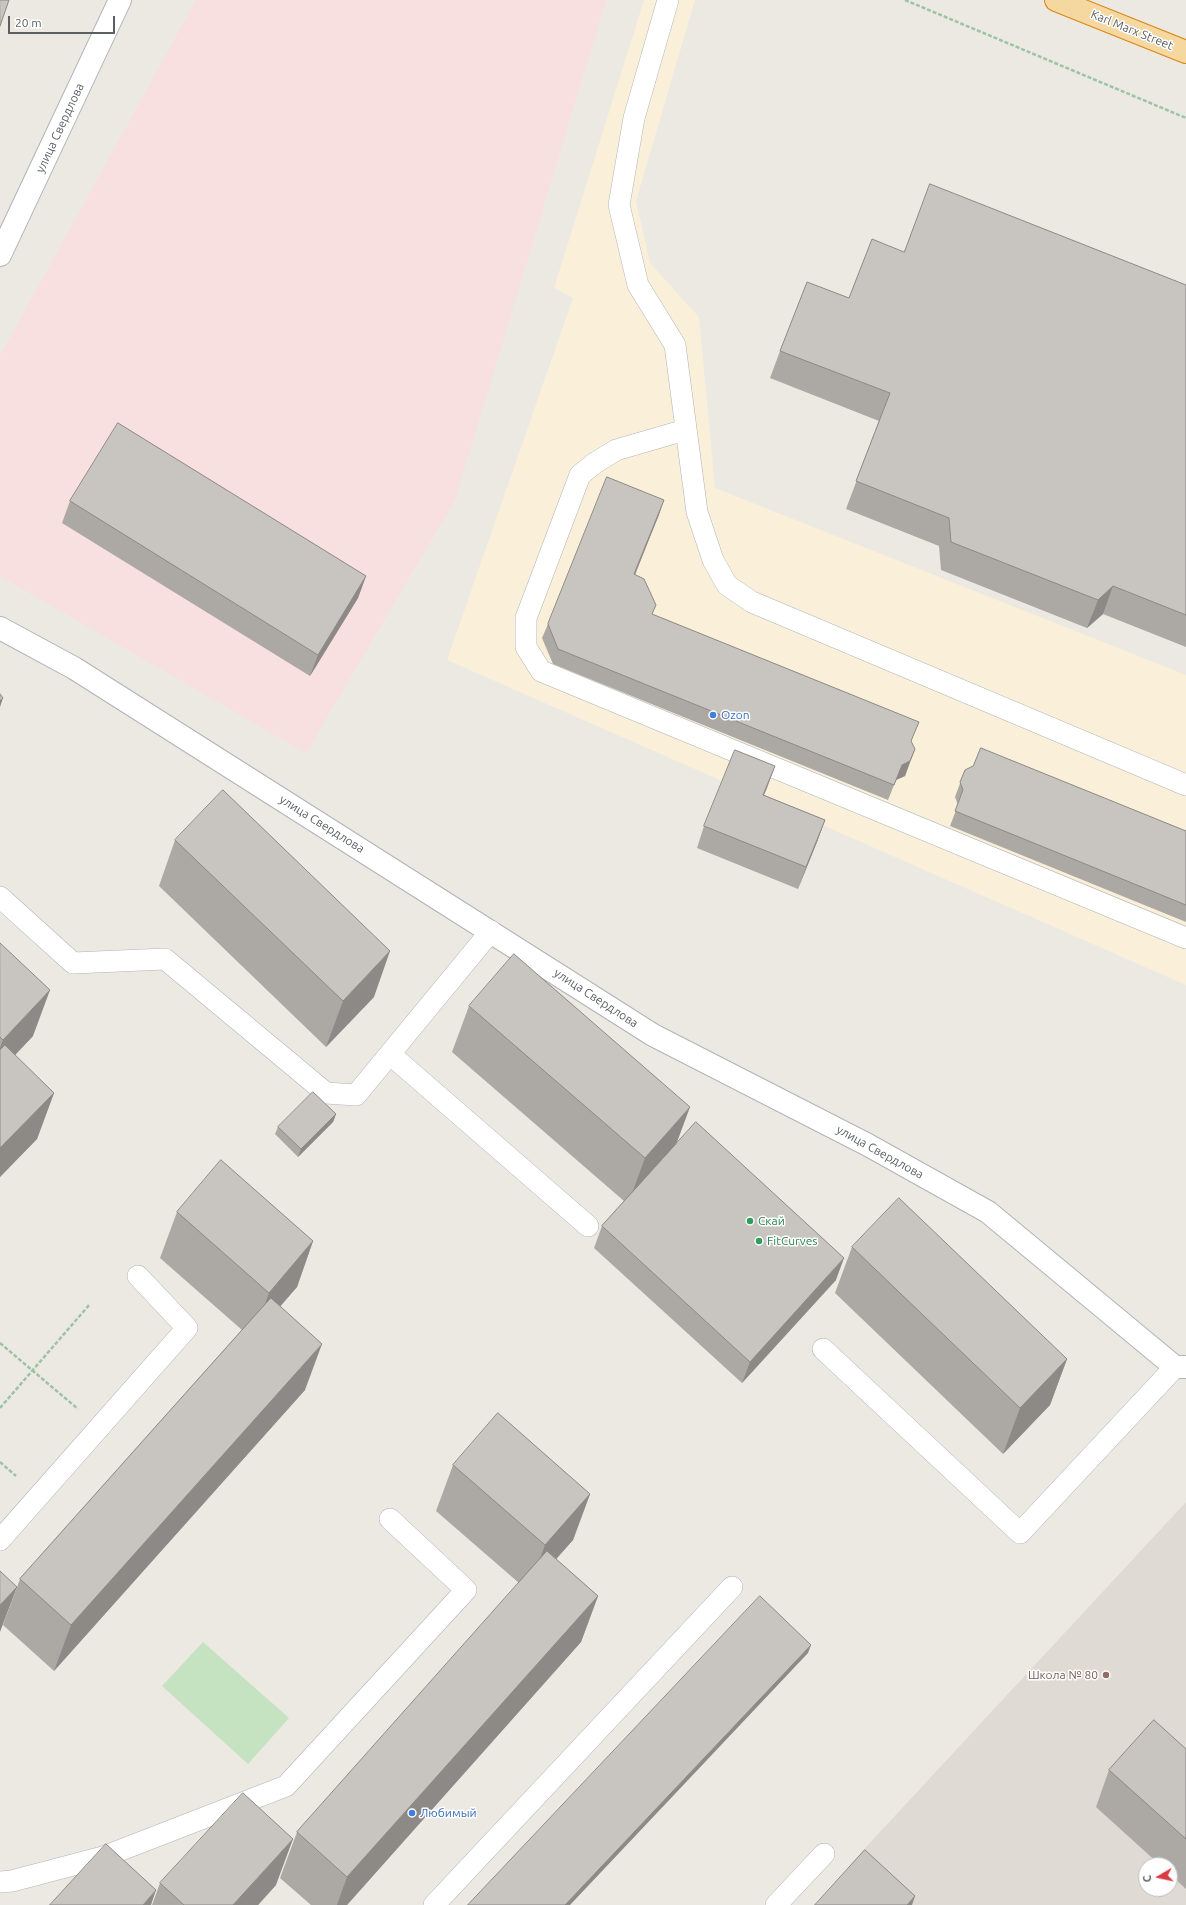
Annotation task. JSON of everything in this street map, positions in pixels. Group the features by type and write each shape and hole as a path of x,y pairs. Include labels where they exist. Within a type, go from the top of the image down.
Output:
{"highway":[{"name":"Karl Marx Street","path":"1056,0 1186,52"}],"street":[{"name":"улица Свердлова","path":"0,255 120,0"},
{"name":"улица Свердлова","path":"0,628 74,668 653,1035 868,1144 988,1212 1180,1367"}],"lane":[{"path":"668,0 634,118 619,205 638,285 674,345 697,512 713,560 727,585 752,602 1186,785"},
{"path":"685,430 616,450 595,463 580,476 526,618 526,647 541,671 1186,938"},
{"path":"0,897 73,963 165,959 326,1093 356,1095 491,931"},
{"path":"390,1055 588,1226"},
{"path":"0,1540 187,1328 138,1276"},
{"path":"823,1349 1020,1532 1180,1367"},
{"path":"0,1882 12,1881 103,1858 286,1786 466,1590 390,1519"},
{"path":"434,1905 732,1587"},
{"path":"776,1905 824,1854"}],"path":[{"path":"905,0 1186,118"},
{"path":"0,1408 90,1304"},
{"path":"0,1343 82,1413"},
{"path":"0,1462 21,1481"}],"shaded area":[{"path":"196,0 606,0 455,500 306,753 0,576 0,356"},
{"path":"644,0 695,0 636,201 650,263 699,317 715,488 1186,675 1186,985 447,660 573,298 554,288"},
{"name":"Школа № 80","path":"1186,1502 1186,1905 873,1905 842,1875 866,1847"}],"green space":[{"path":"203,1642 289,1718 248,1764 162,1686"}],"building":[{"path":"0,0 9,0 0,26"},
{"path":"930,184 1186,285 1186,615 1113,586 1098,600 951,542 949,518 856,481 890,393 780,351 807,282 849,298 872,239 904,252"},
{"path":"118,423 366,576 318,655 70,501"},
{"path":"607,477 664,500 634,574 644,579 656,605 652,614 919,722 911,741 915,749 910,761 902,765 894,785 558,649 548,624"},
{"path":"0,694 3,698 0,701"},
{"path":"981,748 1186,831 1186,905 955,811 963,790 960,782 965,770 973,766"},
{"path":"735,750 775,766 763,795 825,820 806,867 704,826"},
{"path":"223,790 390,951 343,1001 175,840"},
{"path":"0,943 50,990 3,1040 0,1037"},
{"path":"514,954 690,1107 645,1158 469,1006"},
{"path":"5,1045 54,1093 0,1148 0,1050"},
{"path":"313,1092 336,1114 301,1149 278,1127"},
{"path":"696,1122 844,1258 750,1362 602,1226"},
{"path":"221,1160 313,1241 269,1293 177,1212"},
{"path":"899,1198 1067,1359 1020,1408 852,1247"},
{"path":"271,1298 322,1344 71,1625 20,1579"},
{"path":"498,1413 590,1494 545,1545 453,1465"},
{"path":"547,1551 598,1596 347,1877 297,1832"},
{"path":"0,1571 17,1587 0,1605"},
{"path":"760,1596 811,1645 565,1905 468,1905"},
{"path":"1154,1720 1186,1749 1186,1839 1109,1770"},
{"path":"243,1793 293,1839 233,1905 184,1905 160,1883"},
{"path":"106,1844 156,1890 143,1905 50,1905"},
{"path":"865,1850 915,1896 907,1905 815,1905"}],"place":[{"name":"Ozon","path":"713,715"},
{"name":"Скай","path":"750,1221"},
{"name":"FitCurves","path":"759,1241"},
{"name":"Школа № 80","path":"1106,1675"},
{"name":"Любимый","path":"412,1813"}]}
